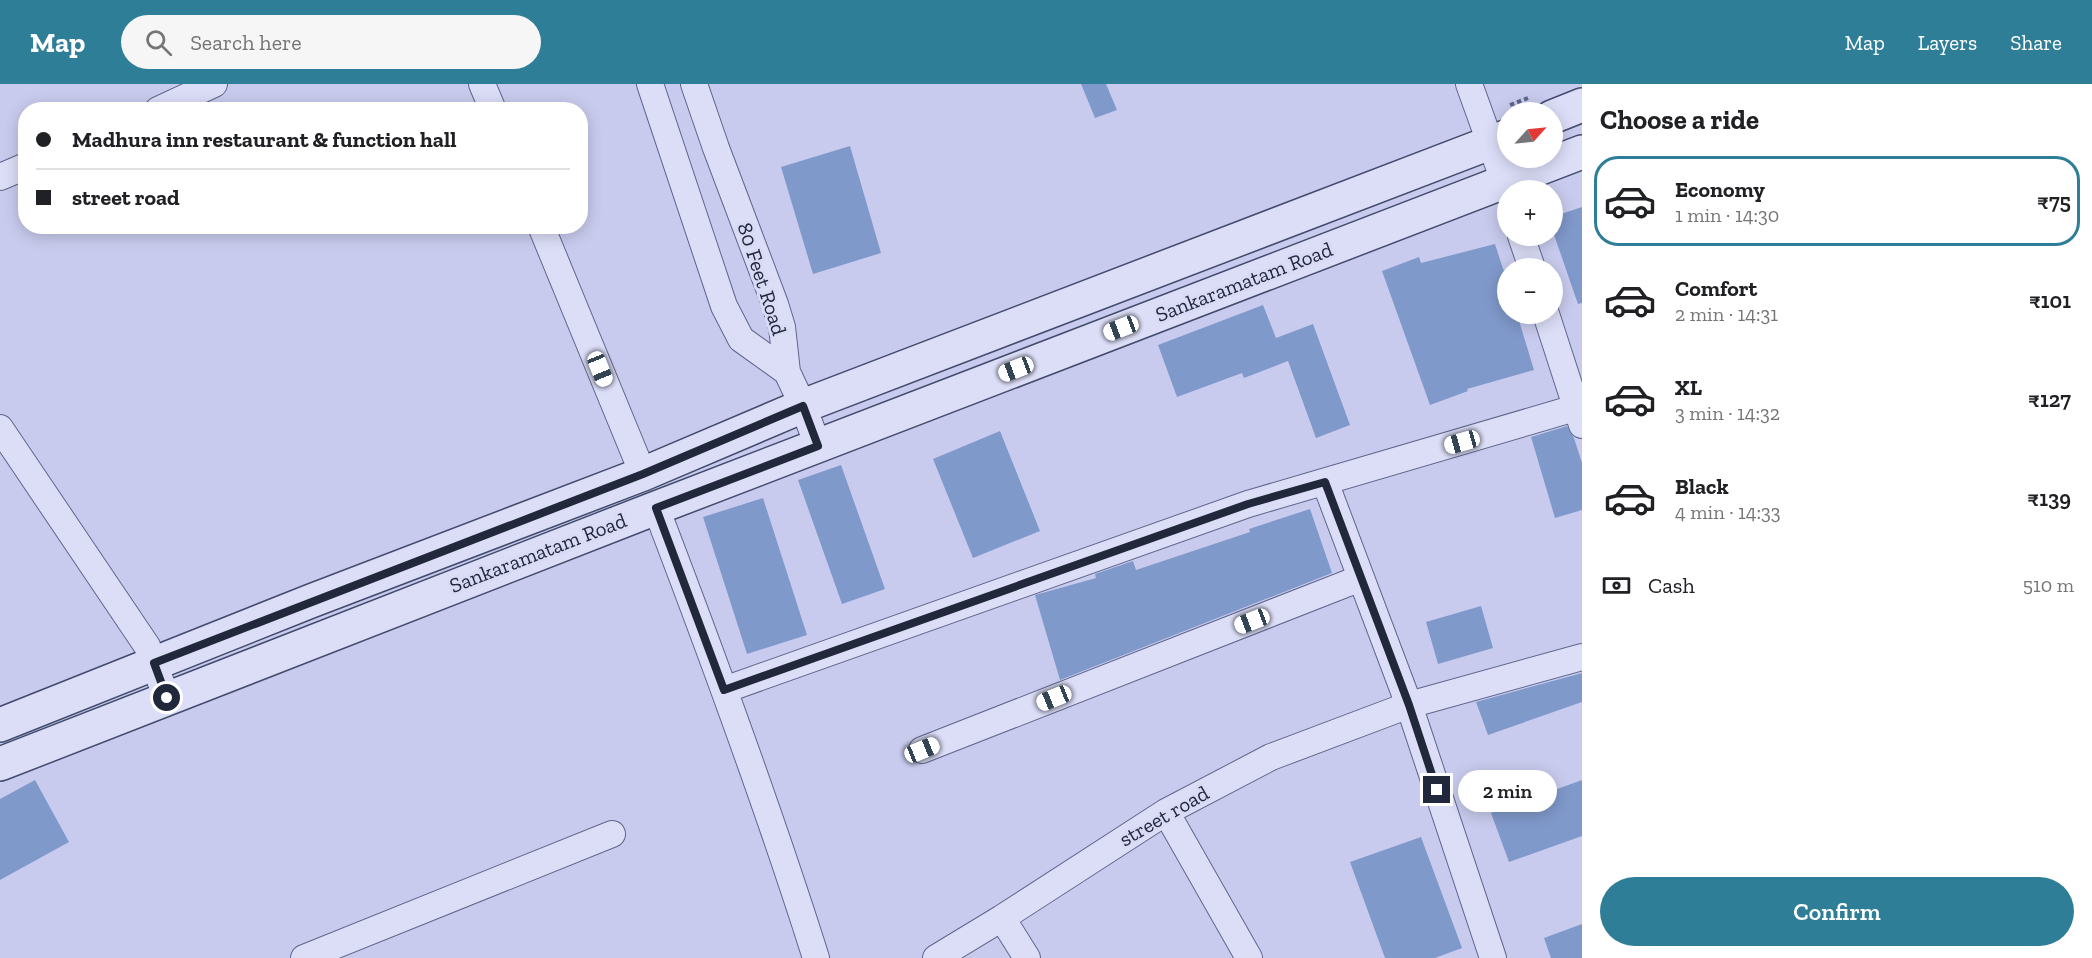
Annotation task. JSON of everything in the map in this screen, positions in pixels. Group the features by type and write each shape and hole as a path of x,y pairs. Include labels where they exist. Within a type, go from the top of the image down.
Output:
{"main road":[{"path":"1563,113 1582,105"},
{"name":"Sankaramatam Road","path":"0,724 643,474 803,406 1497,140"},
{"name":"Sankaramatam Road","path":"1521,180 1582,152"},
{"name":"Sankaramatam Road","path":"0,765 656,508 1497,190"}],"street":[{"path":"175,102 214,84"},
{"path":"482,84 490,102"},
{"name":"80 Feet Road","path":"650,84 724,306 741,339 787,372"},
{"name":"80 Feet Road","path":"694,84 775,304 782,327 787,372"},
{"path":"1469,84 1497,135"},
{"path":"0,177 18,169"},
{"path":"544,234 643,474"},
{"path":"724,690 1248,504 1580,413 1549,324"},
{"path":"787,372 818,446"},
{"path":"0,428 147,645 167,698"},
{"path":"1325,482 1409,705 1493,958"},
{"path":"656,508 791,878 816,958"},
{"path":"922,750 1361,578"},
{"name":"street road","path":"936,958 1166,812 1271,757 1409,705 1582,657"},
{"path":"1166,812 1249,958"},
{"path":"303,958 612,834"},
{"path":"1002,918 1027,958"}],"building":[{"path":"1081,84 1106,84 1117,110 1095,118"},
{"path":"850,146 881,253 813,274 781,167"},
{"path":"1582,207 1582,303 1578,304 1558,246 1563,246 1563,213"},
{"path":"1495,244 1500,258 1497,258 1497,324 1520,324 1534,370 1467,389 1468,391 1430,405 1382,271 1419,257 1421,263"},
{"path":"1263,305 1276,338 1313,324 1350,425 1316,438 1288,361 1244,378 1242,373 1177,397 1158,345"},
{"path":"1567,426 1574,438 1582,463 1582,510 1555,518 1531,437"},
{"path":"1000,431 1040,531 973,558 933,459"},
{"path":"841,465 885,589 842,604 798,480"},
{"path":"763,498 807,635 747,654 703,517"},
{"path":"1310,509 1332,573 1060,680 1035,595 1096,578 1095,574 1133,561 1136,570 1250,532 1249,529"},
{"path":"1481,606 1493,648 1438,664 1426,622"},
{"path":"1582,673 1582,702 1488,735 1476,702"},
{"path":"35,780 69,842 0,880 0,799"},
{"path":"1582,780 1582,836 1509,862 1491,813"},
{"path":"1421,837 1462,948 1435,958 1385,958 1350,862"},
{"path":"1582,924 1582,958 1551,958 1544,938"}],"route":[{"path":"167,698 154,663 643,474 803,406 818,446 656,508 724,690 1248,504 1325,482 1409,705 1437,790"}]}
